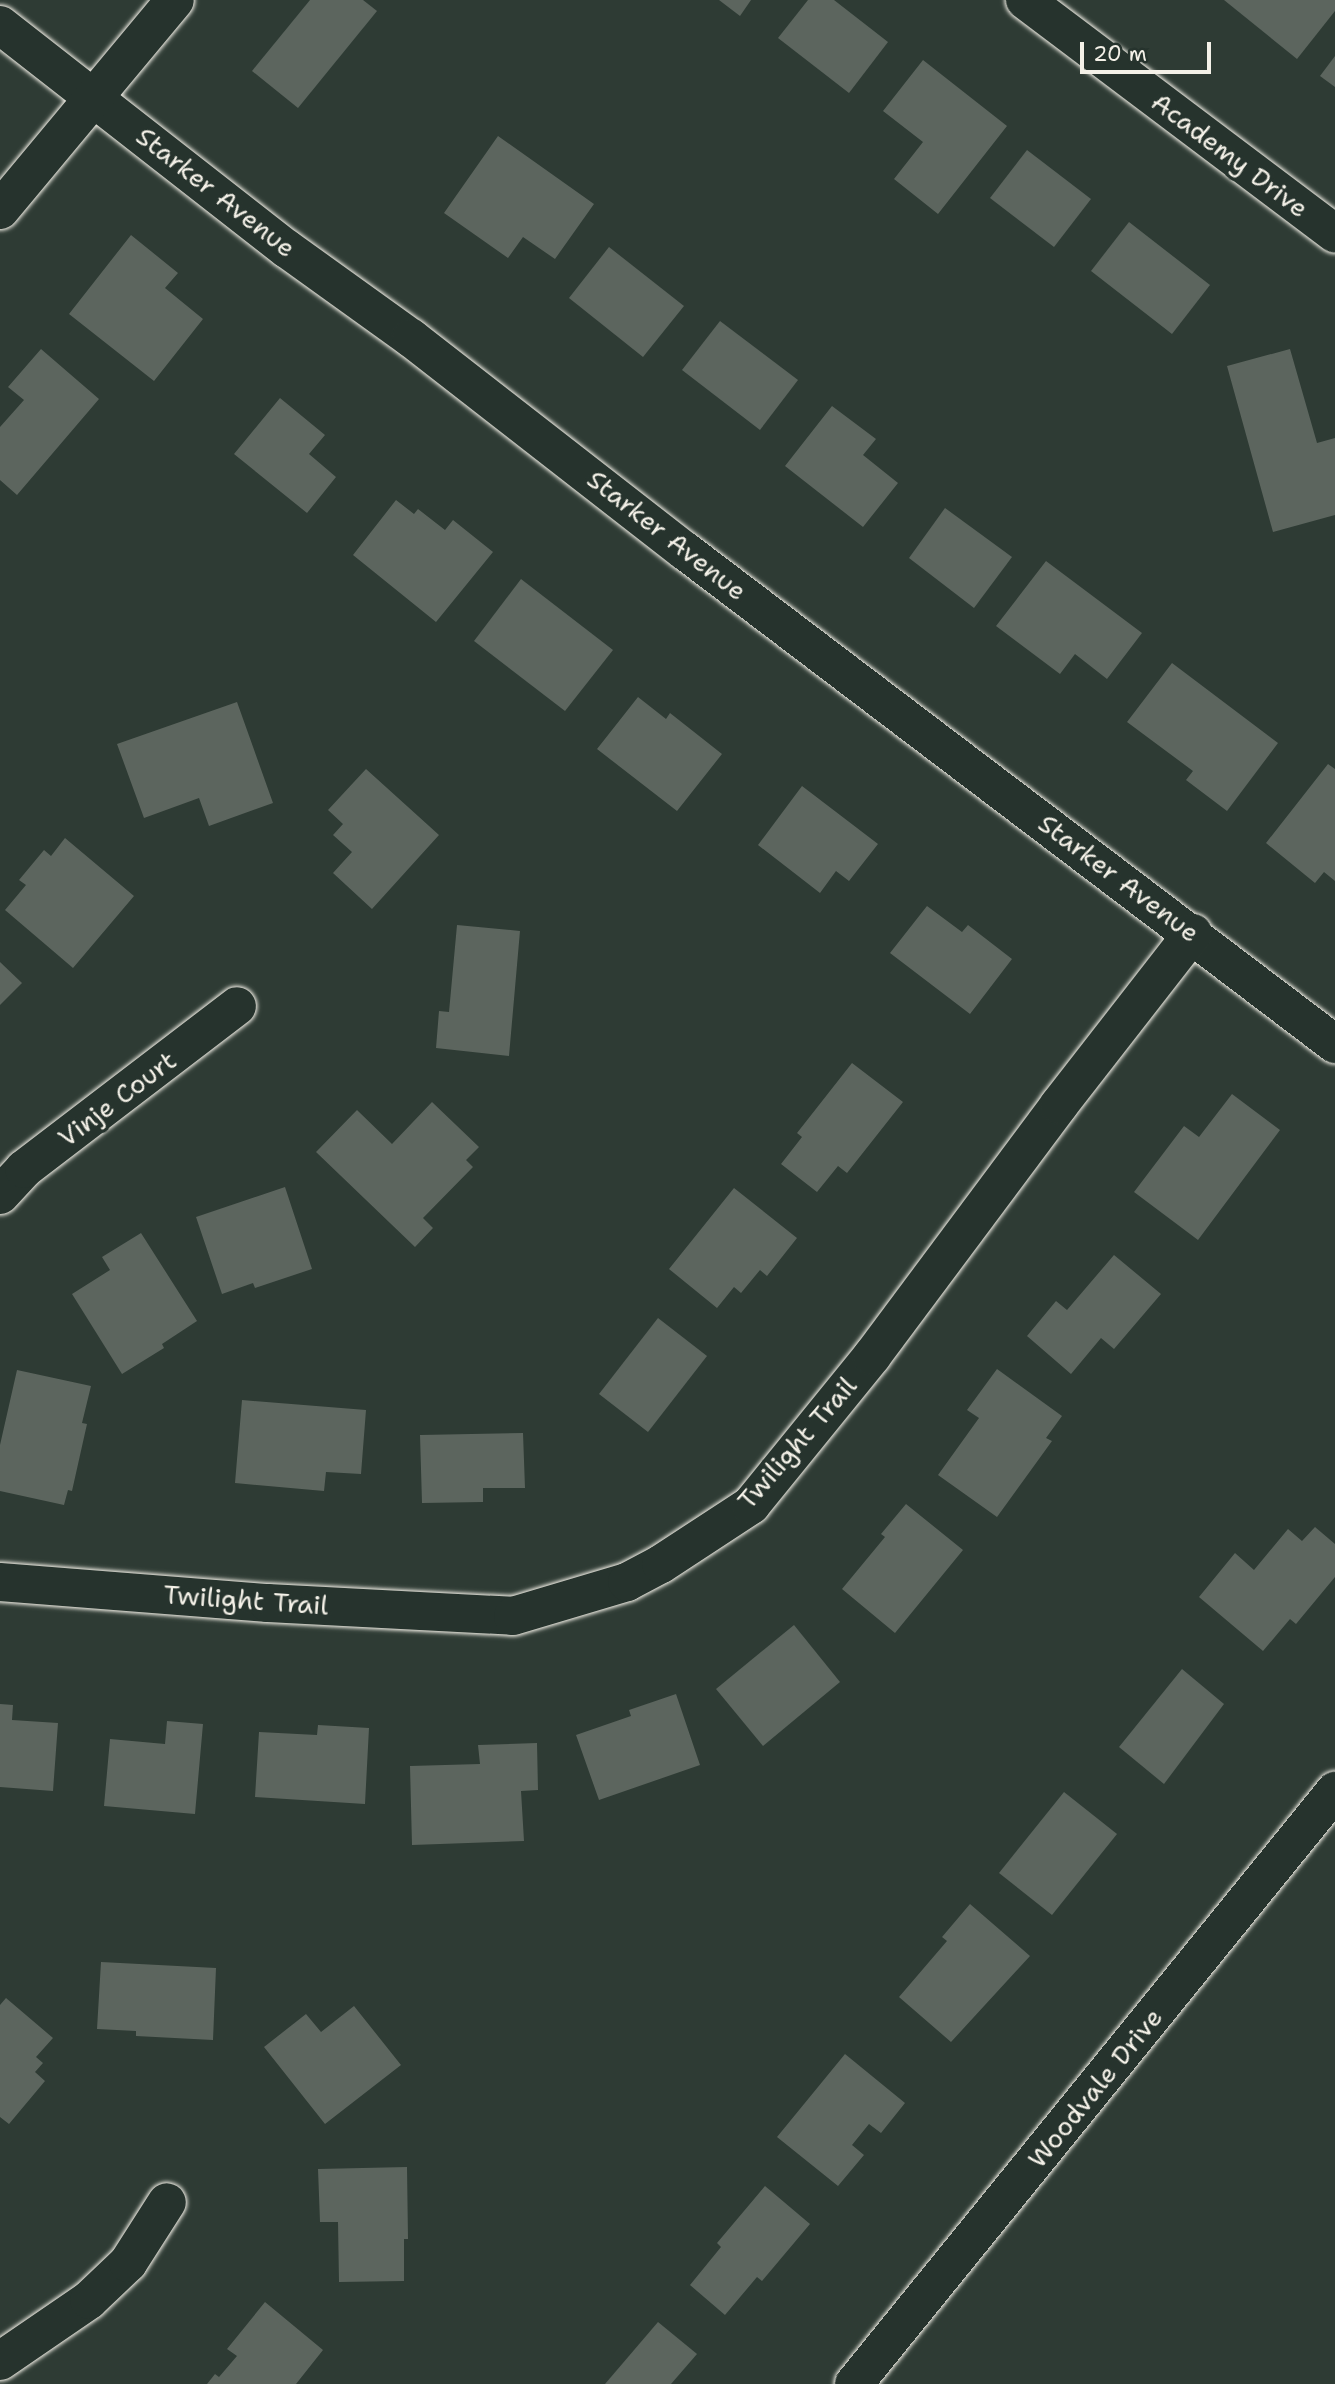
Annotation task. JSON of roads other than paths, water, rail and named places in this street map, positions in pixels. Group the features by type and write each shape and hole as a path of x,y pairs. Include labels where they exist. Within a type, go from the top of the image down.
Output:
{"street":[{"path":"0,210 175,0"},
{"name":"Academy Drive","path":"1025,0 1335,234"},
{"name":"Starker Avenue","path":"0,25 287,249 421,346 696,560 1193,933 1335,1044"},
{"name":"Twilight Trail","path":"0,1583 268,1603 513,1616 627,1582 661,1564 751,1505 872,1356 1059,1105 1193,933"},
{"name":"Vinje Court","path":"0,1195 24,1169 237,1006"},
{"name":"Woodvale Drive","path":"854,2384 1335,1791"},
{"path":"0,2361 89,2300 118,2273 128,2263 167,2202"}]}
